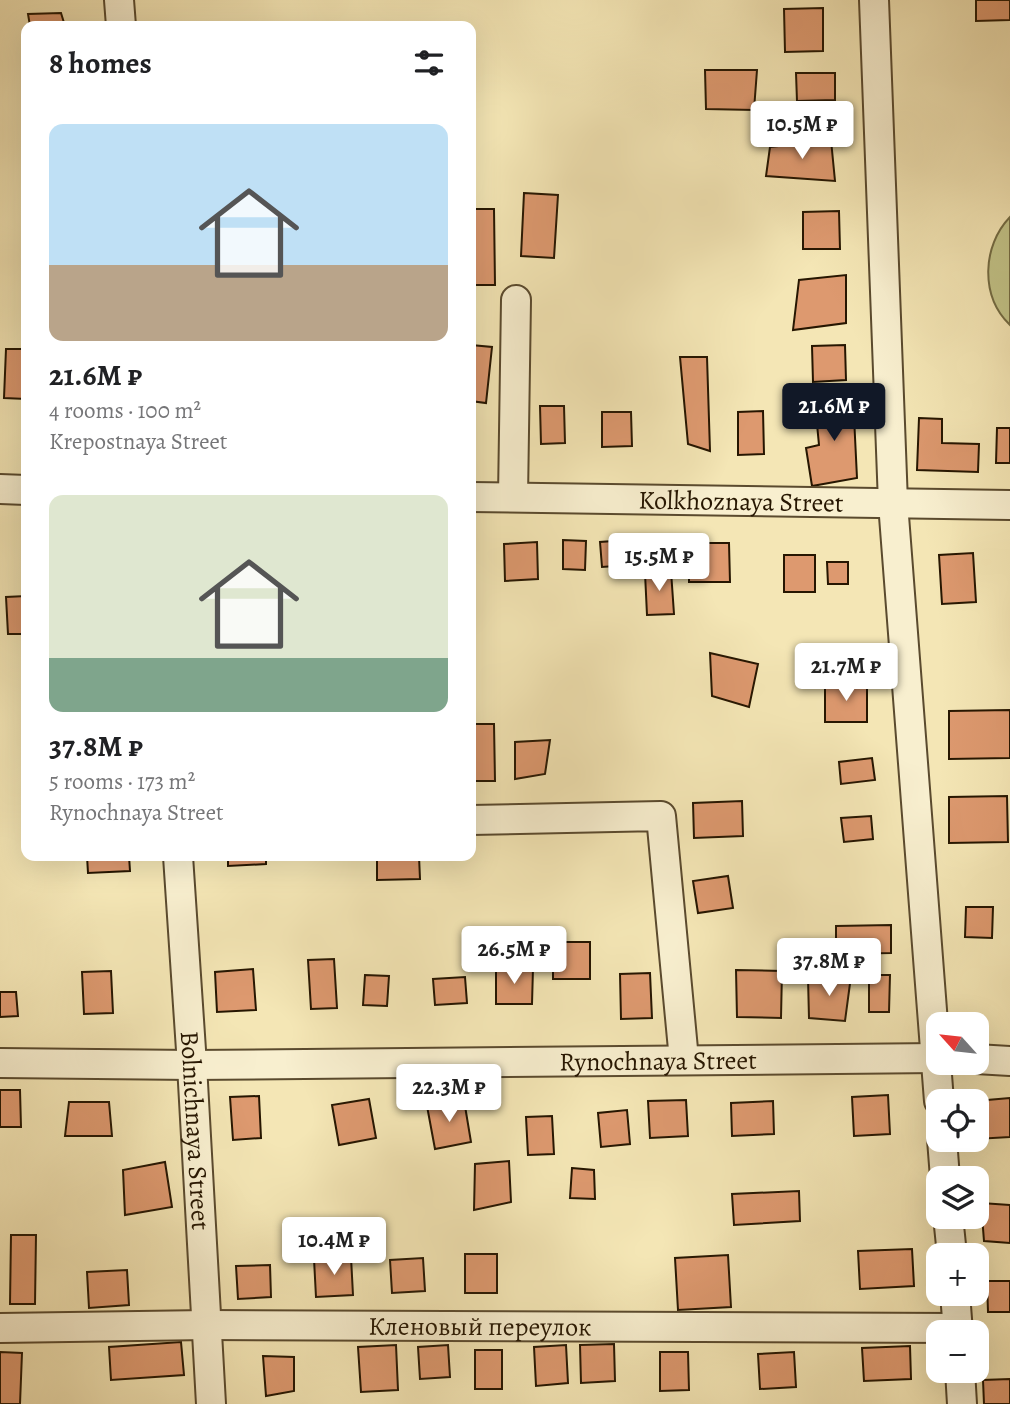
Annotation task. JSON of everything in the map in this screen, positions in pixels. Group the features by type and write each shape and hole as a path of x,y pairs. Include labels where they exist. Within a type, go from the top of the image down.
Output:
{"street":[{"path":"119,0 121,21"},
{"path":"874,0 893,503 933,1012"},
{"path":"513,497 516,300"},
{"path":"0,489 21,490"},
{"name":"Kolkhoznaya Street","path":"476,497 1010,505"},
{"path":"476,820 661,816 684,1060"},
{"name":"Bolnichnaya Street","path":"178,861 211,1404"},
{"name":"Rynochnaya Street","path":"0,1063 192,1065 926,1058"},
{"path":"989,1059 1010,1060"},
{"name":"Кленовый переулок","path":"0,1328 207,1325 926,1330"},
{"path":"961,1383 962,1404"}],"green space":[{"path":"1010,217 1010,325 993,300 988,271 994,242"}],"building":[{"path":"976,0 1010,0 1010,20 976,21"},
{"path":"823,8 823,51 785,52 784,9"},
{"path":"61,13 63,21 29,21 28,14"},
{"path":"705,70 757,70 754,110 706,109"},
{"path":"796,73 835,73 835,100 797,101"},
{"path":"831,140 835,181 766,176 770,147"},
{"path":"524,193 558,195 554,258 521,256"},
{"path":"476,209 494,209 495,285 476,285"},
{"path":"839,211 840,249 803,249 803,212"},
{"path":"846,275 846,323 793,330 799,280"},
{"path":"476,345 492,347 486,403 476,402"},
{"path":"845,345 846,380 813,382 812,346"},
{"path":"6,349 21,349 21,399 4,398"},
{"path":"680,357 707,357 710,451 688,444"},
{"path":"853,396 857,478 812,486 806,448 819,445 815,403"},
{"path":"540,406 564,406 565,443 541,444"},
{"path":"763,411 764,454 738,455 738,412"},
{"path":"602,412 631,412 632,446 602,447"},
{"path":"919,418 942,419 942,443 979,444 978,472 917,470"},
{"path":"997,428 1010,428 1010,463 996,463"},
{"path":"563,540 586,541 585,570 563,569"},
{"path":"627,540 629,565 602,567 600,542"},
{"path":"537,542 538,579 505,581 504,544"},
{"path":"689,543 729,543 730,582 689,582"},
{"path":"973,553 976,602 942,604 939,555"},
{"path":"784,555 815,555 815,592 784,592"},
{"path":"827,562 848,562 848,584 828,584"},
{"path":"671,571 674,614 647,615 645,573"},
{"path":"21,596 21,634 8,634 6,597"},
{"path":"710,653 758,664 749,707 712,696"},
{"path":"825,685 867,685 867,722 825,722"},
{"path":"1010,710 1010,758 949,759 949,711"},
{"path":"476,724 494,724 495,781 476,781"},
{"path":"550,740 545,774 515,779 515,742"},
{"path":"872,758 875,780 841,784 839,762"},
{"path":"1007,796 1008,842 949,843 949,797"},
{"path":"742,801 743,836 694,838 693,803"},
{"path":"871,816 873,839 844,842 841,818"},
{"path":"87,861 129,861 130,871 88,873"},
{"path":"228,861 266,861 266,864 228,866"},
{"path":"377,861 419,861 420,879 377,880"},
{"path":"728,876 733,908 698,913 693,881"},
{"path":"966,907 993,907 992,938 965,937"},
{"path":"891,925 891,953 836,954 836,926"},
{"path":"553,942 590,942 590,979 553,979"},
{"path":"334,959 337,1008 311,1009 308,960"},
{"path":"496,968 533,968 532,1004 496,1004"},
{"path":"253,969 256,1010 217,1012 215,972"},
{"path":"736,970 782,971 781,1018 737,1017"},
{"path":"111,971 113,1013 84,1014 82,972"},
{"path":"650,973 652,1018 621,1019 620,974"},
{"path":"365,975 389,976 387,1006 363,1005"},
{"path":"869,975 890,975 889,1012 869,1012"},
{"path":"851,976 845,1021 809,1018 808,978"},
{"path":"465,977 467,1003 435,1005 433,979"},
{"path":"0,992 16,992 18,1016 0,1017"},
{"path":"0,1090 20,1090 21,1127 0,1127"},
{"path":"888,1095 890,1134 854,1136 852,1097"},
{"path":"259,1096 261,1138 233,1140 230,1097"},
{"path":"1010,1098 1010,1137 989,1138 989,1100"},
{"path":"369,1099 376,1138 339,1145 332,1105"},
{"path":"464,1100 471,1142 435,1149 427,1106"},
{"path":"686,1100 688,1136 650,1138 648,1101"},
{"path":"773,1101 774,1134 732,1136 731,1103"},
{"path":"69,1102 109,1102 112,1136 65,1136"},
{"path":"627,1110 630,1144 601,1147 598,1113"},
{"path":"552,1116 554,1154 528,1155 526,1117"},
{"path":"509,1161 511,1202 474,1210 475,1164"},
{"path":"165,1162 172,1207 125,1215 123,1170"},
{"path":"572,1168 594,1170 595,1199 570,1198"},
{"path":"799,1191 800,1221 734,1225 732,1194"},
{"path":"989,1204 1010,1205 1010,1243 984,1241 983,1229 989,1229"},
{"path":"11,1235 36,1235 35,1304 10,1304"},
{"path":"912,1249 914,1286 860,1289 858,1251"},
{"path":"465,1254 497,1254 497,1293 465,1293"},
{"path":"728,1255 731,1307 678,1310 675,1258"},
{"path":"351,1257 353,1295 316,1297 314,1259"},
{"path":"423,1258 425,1291 392,1293 390,1260"},
{"path":"270,1265 271,1297 238,1299 236,1266"},
{"path":"127,1270 129,1305 89,1308 87,1272"},
{"path":"989,1281 1010,1281 1010,1312 988,1312"},
{"path":"181,1342 184,1375 111,1380 109,1347"},
{"path":"614,1344 615,1381 581,1383 580,1345"},
{"path":"396,1345 398,1390 361,1392 358,1347"},
{"path":"448,1345 450,1377 420,1379 418,1347"},
{"path":"566,1345 568,1383 536,1386 534,1347"},
{"path":"910,1346 911,1379 864,1381 862,1348"},
{"path":"475,1350 502,1350 502,1389 475,1389"},
{"path":"0,1352 22,1353 20,1404 0,1404"},
{"path":"660,1352 688,1352 689,1390 660,1391"},
{"path":"794,1352 796,1387 760,1389 758,1354"},
{"path":"263,1356 294,1357 294,1391 266,1396"},
{"path":"1010,1379 1010,1404 984,1404 983,1383 989,1383 989,1380"}]}
